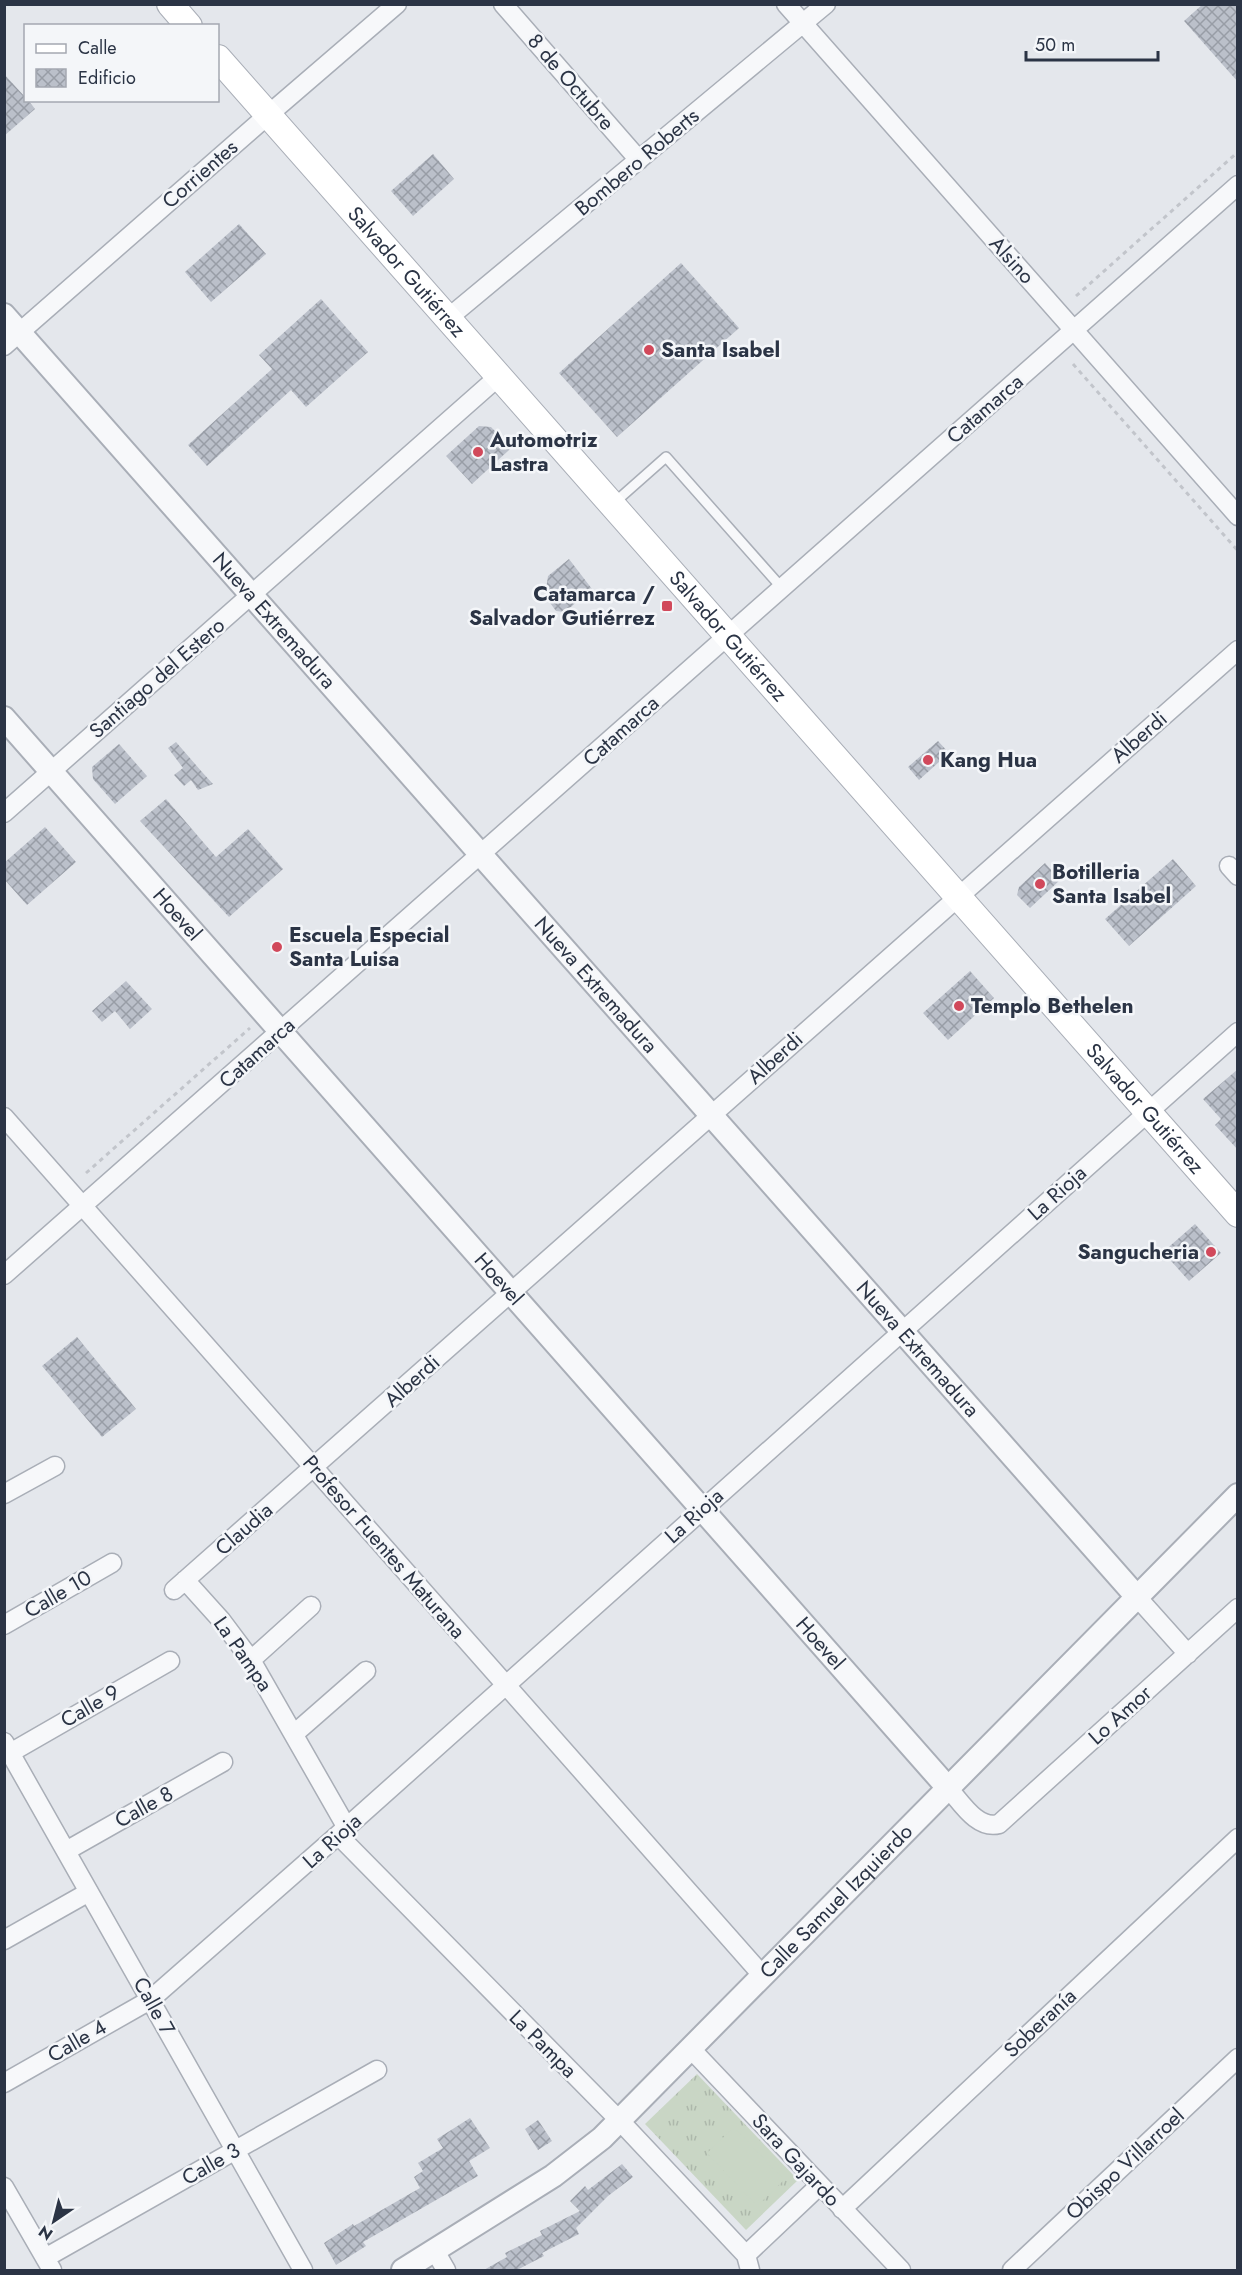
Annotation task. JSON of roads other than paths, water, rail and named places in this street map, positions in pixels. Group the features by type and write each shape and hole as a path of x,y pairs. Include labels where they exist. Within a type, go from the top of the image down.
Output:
{"main road":[{"path":"170,4 187,24"},
{"name":"Salvador Gutiérrez","path":"219,59 1238,1214"}],"street":[{"name":"Corrientes","path":"12,339 397,4"},
{"name":"8 de Octubre","path":"503,4 639,160"},
{"name":"Alsino","path":"786,4 1238,516"},
{"name":"Bombero Roberts","path":"447,319 826,4"},
{"name":"Catamarca","path":"4,1275 1238,185"},
{"name":"Nueva Extremadura","path":"4,315 12,339 251,595 1188,1654"},
{"name":"Santiago del Estero","path":"4,813 498,377"},
{"name":"Alberdi","path":"314,1468 711,1114 1238,650"},
{"name":"Hoevel","path":"4,718 948,1788 980,1822 989,1826 1002,1821"},
{"name":"La Rioja","path":"150,2000 342,1832 1238,1032"},
{"name":"Profesor Fuentes Maturana","path":"4,1117 763,1976"},
{"path":"7,1488 55,1466"},
{"name":"Claudia","path":"180,1585 314,1468"},
{"name":"Calle Samuel Izquierdo","path":"404,2271 569,2165 620,2121 1238,1495"},
{"name":"Calle 10","path":"4,1625 112,1563"},
{"name":"La Pampa","path":"180,1585 221,1620 252,1660 294,1734 342,1832 620,2121 748,2263"},
{"path":"252,1660 311,1606"},
{"name":"Lo Amor","path":"1002,1821 1238,1608"},
{"name":"Calle 9","path":"7,1747 171,1661"},
{"path":"294,1734 366,1671"},
{"name":"Calle 7","path":"7,1747 303,2271"},
{"name":"Calle 8","path":"66,1851 223,1762"},
{"name":"Soberanía","path":"842,2209 1238,1838"},
{"path":"4,1940 90,1892"},
{"name":"Calle 4","path":"4,2083 150,2000"},
{"name":"Sara Gajardo","path":"691,2049 901,2271"},
{"name":"Obispo Villarroel","path":"1012,2271 1238,2058"},
{"name":"Calle 3","path":"48,2264 235,2150 377,2070"},
{"path":"748,2263 820,2185"},
{"path":"4,2187 48,2264"},
{"path":"435,2251 446,2271"}],"lane":[{"path":"612,505 666,457 782,588"}],"place":[{"name":"Santa Isabel","path":"649,350"},
{"name":"Automotriz Lastra","path":"478,452"},
{"name":"Catamarca / Salvador Gutiérrez","path":"667,606"},
{"name":"Kang Hua","path":"928,760"},
{"name":"Botilleria Santa Isabel","path":"1040,884"},
{"name":"Escuela Especial Santa Luisa","path":"277,947"},
{"name":"Templo Bethelen","path":"959,1006"},
{"name":"Sangucheria","path":"1211,1252"}]}
